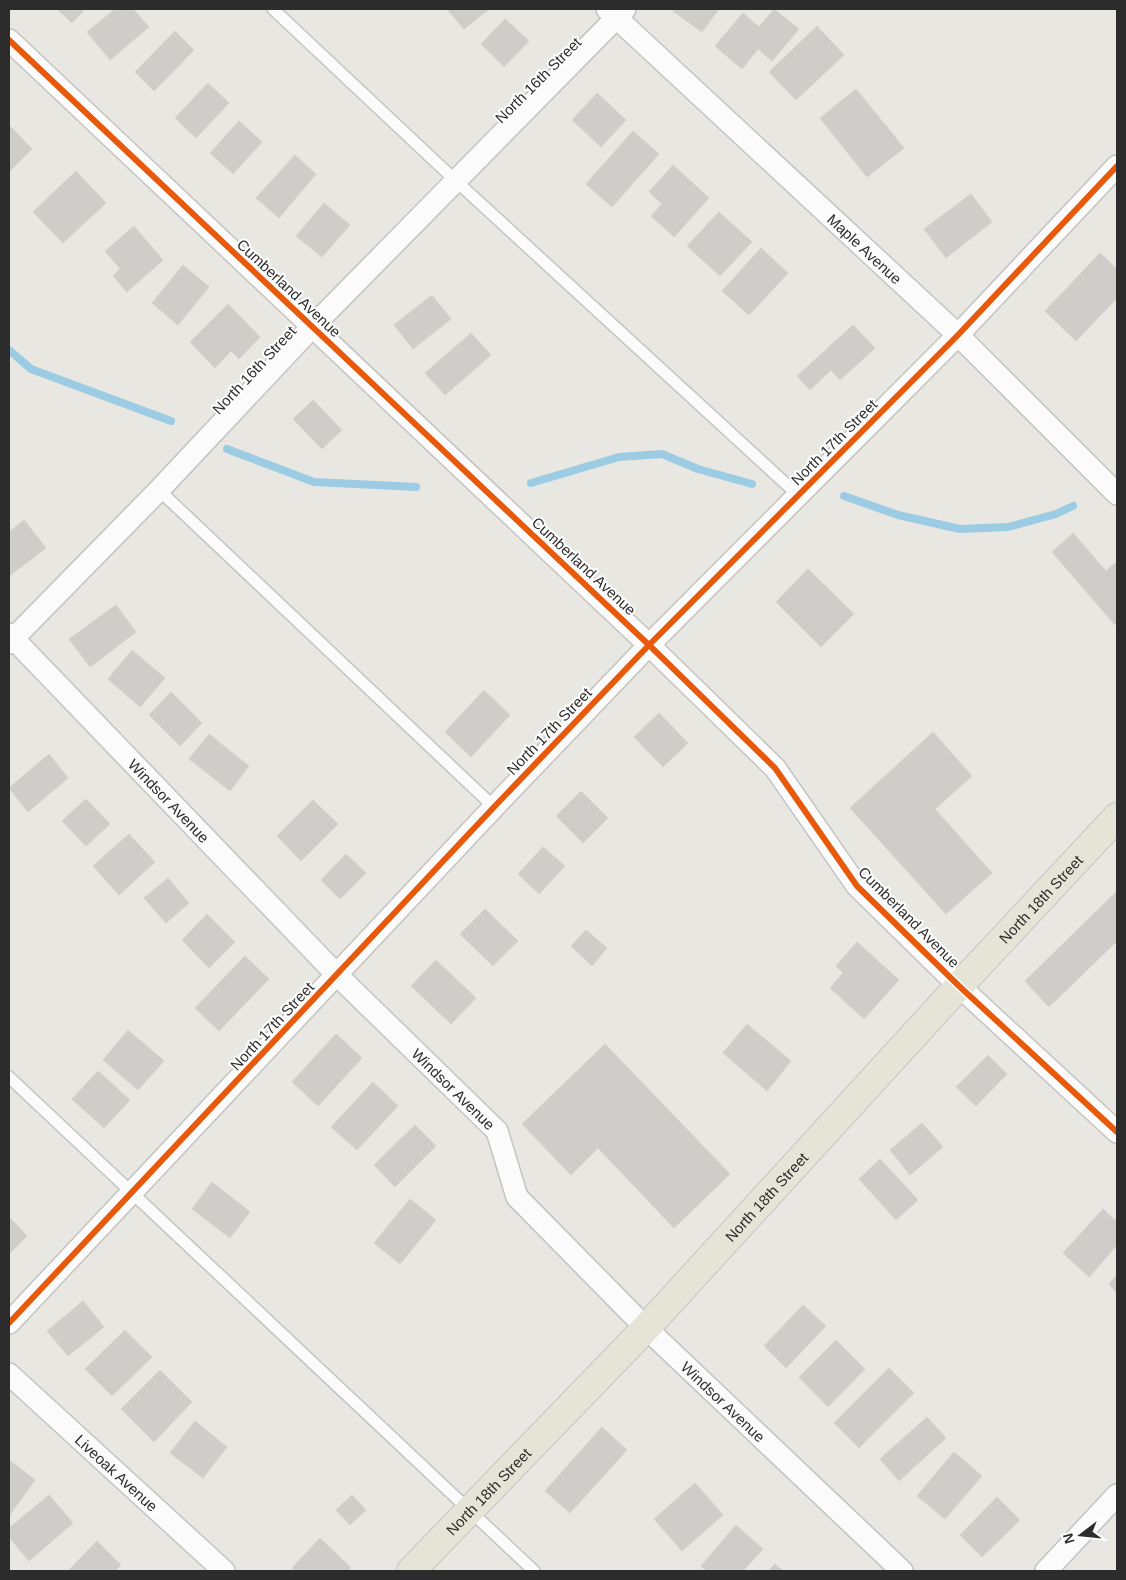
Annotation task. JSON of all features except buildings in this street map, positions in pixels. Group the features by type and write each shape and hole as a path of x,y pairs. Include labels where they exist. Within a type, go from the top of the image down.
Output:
{"main road":[{"name":"North 18th Street","path":"411,1571 646,1328 959,986 1114,828"}],"street":[{"name":"North 16th Street","path":"10,638 159,490 312,327 456,181 616,12"},
{"name":"Maple Avenue","path":"616,12 958,335 1117,494"},
{"name":"Cumberland Avenue","path":"9,40 649,645 775,768 857,886 959,986 1117,1132"},
{"name":"North 17th Street","path":"9,1323 494,807 649,645 958,335 1117,166"},
{"name":"Windsor Avenue","path":"10,638 337,975 497,1131 517,1197 646,1328 902,1571"},
{"name":"Liveoak Avenue","path":"9,1374 224,1571"},
{"path":"1046,1571 1117,1496"}],"lane":[{"path":"273,9 456,181 798,495"},
{"path":"159,490 494,807"},
{"path":"9,1077 534,1571"}],"waterway":[{"path":"9,350 31,369 171,421"},
{"path":"227,449 314,482 416,487"},
{"path":"531,483 619,457 662,454 698,469 752,484"},
{"path":"844,496 898,515 960,529 1008,527 1056,514 1073,506"}],"cycle path":[{"path":"9,40 649,645 775,768 857,886 959,986 1117,1132"},
{"path":"9,1323 494,807 649,645 958,335 1117,166"}]}
